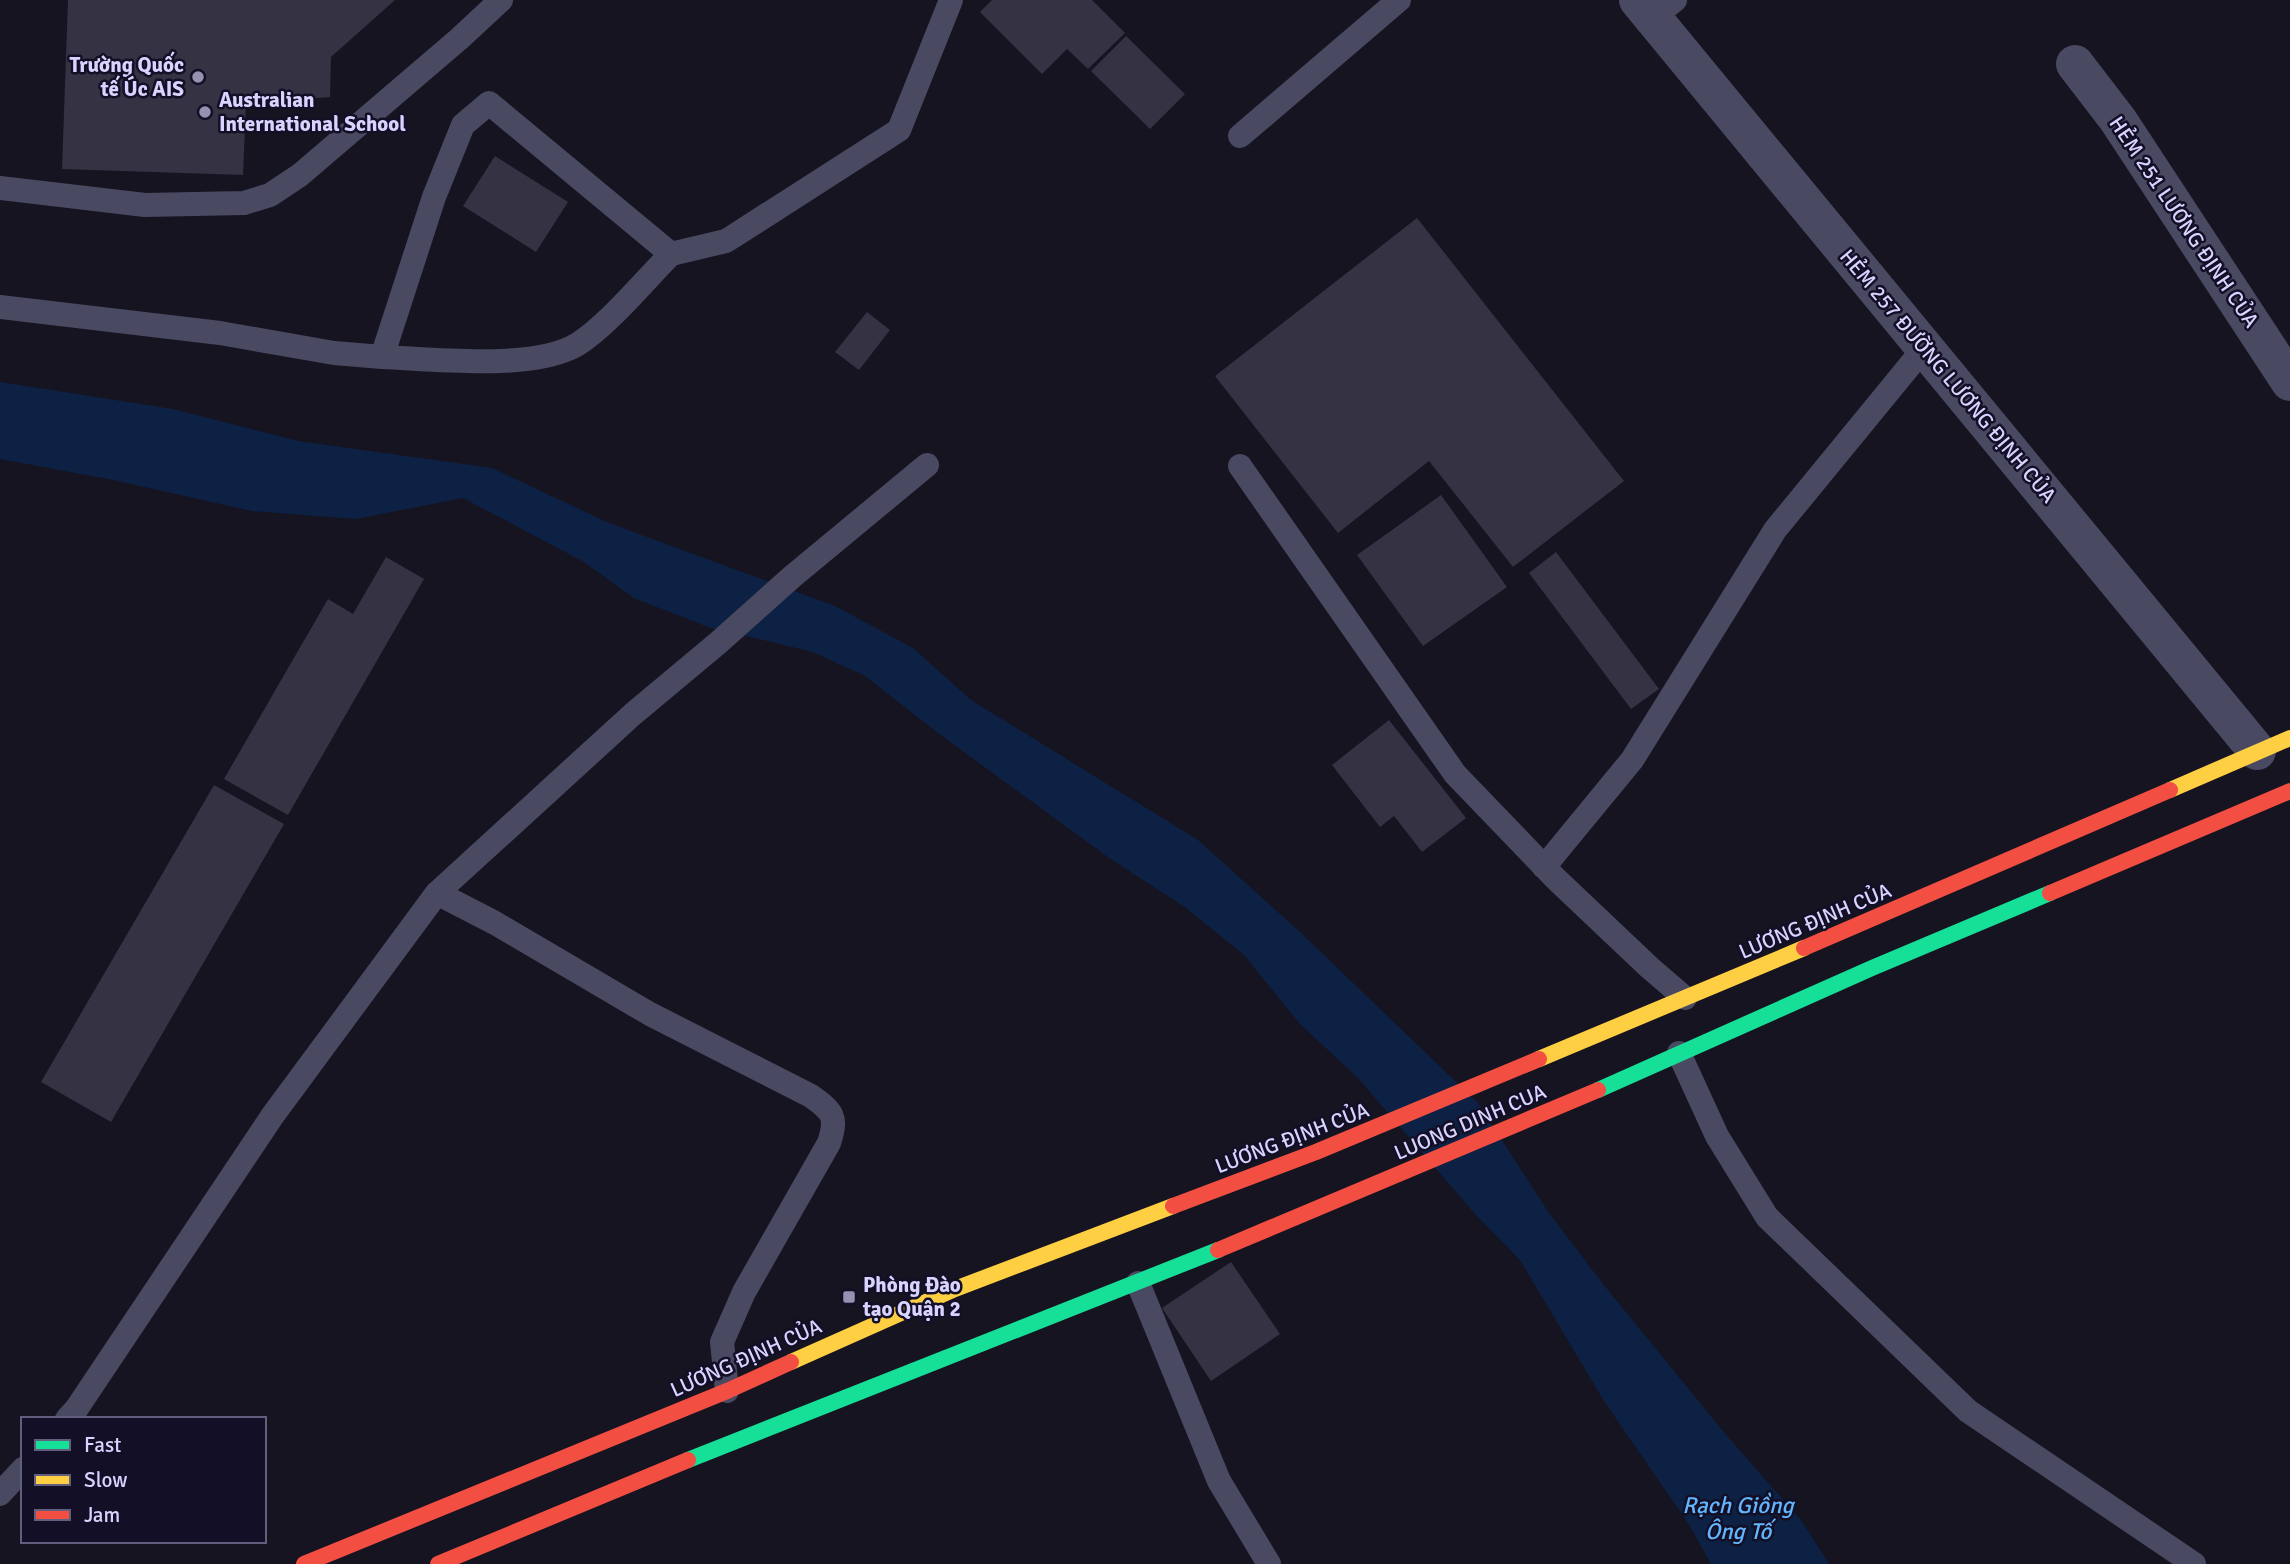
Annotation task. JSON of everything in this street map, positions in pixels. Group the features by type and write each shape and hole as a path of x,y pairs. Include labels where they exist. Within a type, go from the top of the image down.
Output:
{"main road":[{"name":"LƯƠNG ĐỊNH CỦA","path":"304,1564 727,1391 955,1289 1316,1152 2271,751"},
{"path":"1679,1054 2288,790"},
{"name":"LUONG DINH CUA","path":"1138,1283 1340,1200 1679,1054"},
{"path":"438,1564 496,1553 732,1441 1138,1283"}],"street":[{"name":"HẺM 257 ĐƯỜNG LƯƠNG ĐỊNH CỦA","path":"1655,6 1925,347 2271,751"},
{"name":"HẺM 251 LƯƠNG ĐỊNH CỦA","path":"2075,64 2118,120 2290,382"}],"lane":[{"path":"0,188 145,205 244,203 270,195 300,175 459,39 500,0"},
{"path":"0,307 220,333 334,353 496,361 547,355 577,344 671,254 726,241 899,130 951,0"},
{"path":"1240,136 1399,0"},
{"path":"382,357 434,197 463,125 489,103 671,254"},
{"path":"1544,867 1632,760 1775,530 1925,347"},
{"path":"69,1417 273,1115 437,893 633,714 927,465"},
{"path":"1240,466 1455,774 1544,867 1685,998"},
{"path":"437,893 495,923 650,1014 811,1096 826,1107 833,1118 835,1125 829,1143 744,1292 722,1342 727,1391"},
{"path":"1679,1054 1717,1136 1767,1217 1968,1411 2194,1564"},
{"path":"1138,1283 1219,1481 1269,1564"},
{"path":"0,1494 21,1471"}],"water":[{"name":"Rạch Giồng Ông Tố","path":"0,382 173,409 298,441 492,468 609,523 835,606 913,648 971,700 1198,840 1300,932 1478,1103 1547,1210 1603,1284 1727,1436 1801,1520 1829,1564 1711,1564 1690,1526 1604,1401 1520,1260 1475,1214 1358,1078 1300,1024 1244,955 1186,908 1105,855 865,676 813,652 708,627 634,598 584,562 463,498 356,519 252,511 109,479 0,459"}],"building":[{"name":"Trường Quốc tế Úc AIS","path":"68,0 395,0 331,57 330,97 246,104 243,175 62,169"},
{"path":"992,0 1092,0 1125,33 1088,69 1067,49 1042,74 980,12"},
{"path":"1126,36 1185,94 1150,129 1091,71"},
{"path":"495,156 568,202 536,252 463,206"},
{"path":"1417,218 1624,481 1513,567 1429,461 1338,533 1215,376"},
{"path":"867,312 890,330 859,370 835,352"},
{"path":"1441,495 1507,587 1423,646 1357,555"},
{"path":"1556,552 1659,689 1631,709 1529,573"},
{"path":"386,557 424,579 288,815 224,779 328,599 353,614"},
{"path":"1389,720 1466,818 1422,852 1394,816 1380,827 1332,765"},
{"path":"214,785 284,824 111,1122 41,1082"},
{"path":"1231,1262 1280,1334 1211,1381 1162,1308"}],"traffic: fast":[{"path":"1598,1090 1872,968 2050,893"},
{"path":"688,1460 1218,1250"}],"traffic: slow":[{"path":"2170,790 2290,738"},
{"path":"1539,1059 1804,948"},
{"path":"791,1362 955,1289 1173,1206"}],"traffic: jam":[{"path":"1804,948 2170,790"},
{"path":"2050,893 2290,791"},
{"path":"1173,1206 1316,1152 1539,1059"},
{"path":"1218,1250 1598,1090"},
{"path":"304,1564 727,1391 791,1362"},
{"path":"438,1564 688,1460"}],"place":[{"name":"Trường Quốc tế Úc AIS","path":"198,77"},
{"name":"Australian International School","path":"205,112"},
{"name":"Phòng Đào tạo Quận 2","path":"849,1297"}]}
